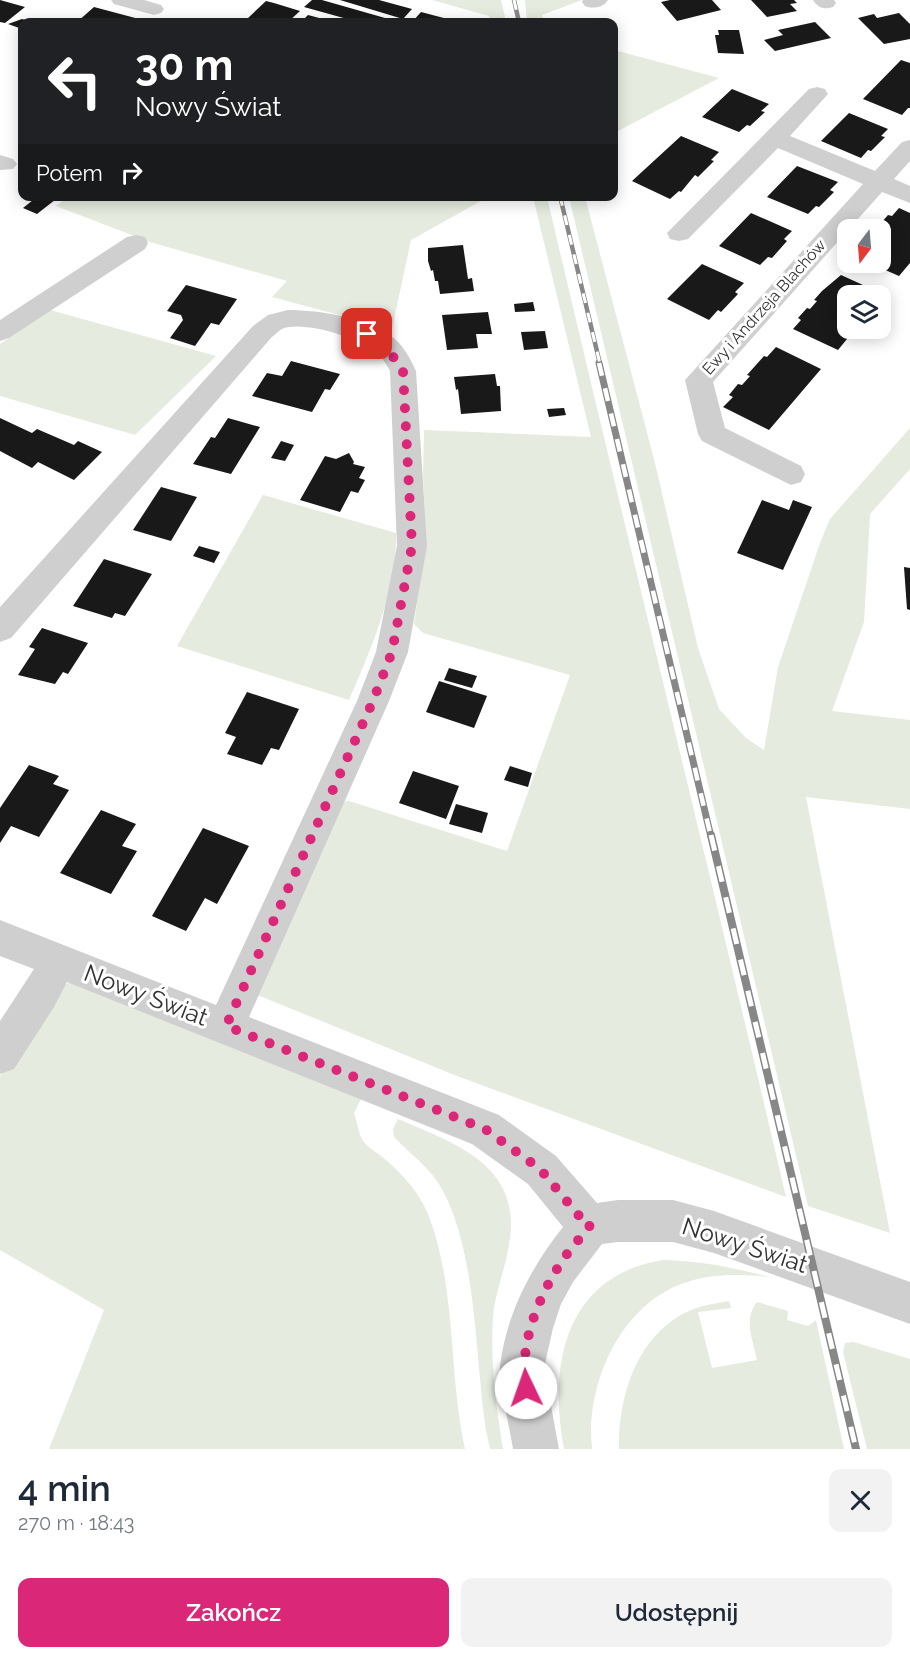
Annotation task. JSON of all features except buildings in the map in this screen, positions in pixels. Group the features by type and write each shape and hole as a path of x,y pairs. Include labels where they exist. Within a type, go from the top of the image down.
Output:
{"street":[{"path":"121,0 154,9"},
{"path":"679,233 816,94"},
{"path":"775,138 910,195"},
{"name":"Ewy i Andrzeja Blachów","path":"791,474 712,434 699,380 910,147"},
{"path":"0,332 136,243"},
{"path":"0,629 262,332 276,321 313,320 367,334 385,345 396,358 403,371 412,546 392,652 373,701 226,1026"},
{"name":"Nowy Świat","path":"0,938 485,1129 540,1169 580,1217 591,1224 618,1221 673,1221 714,1232 910,1303"},
{"path":"0,1055 41,994 59,961"},
{"path":"536,1449 522,1368 531,1328 543,1294 558,1267 591,1224"}],"shaded area":[{"path":"432,0 501,0 505,18 490,18"},
{"path":"525,0 582,0 542,15 543,18 527,18"},
{"path":"618,51 719,78 618,131"},
{"path":"63,201 481,201 411,240 392,329 272,297 287,281 150,242 56,206"},
{"path":"534,201 548,201 786,1197 457,1076 255,994 341,802 349,801 507,851 570,675 423,633 414,624 426,538 423,475 424,430 591,437"},
{"path":"570,201 586,201 655,463 698,648 719,709 746,738 764,750 778,667 830,519 910,428 910,469 870,514 864,622 832,711 910,720 910,809 806,797 890,1233 808,1206"},
{"path":"50,310 216,356 135,435 0,396 0,344"},
{"path":"263,495 396,533 388,597 374,640 349,700 177,646"},
{"path":"70,982 361,1099 354,1113 362,1139 410,1184 428,1214 437,1242 444,1271 456,1390 465,1449 49,1449 104,1310 0,1250 0,1076 56,989"},
{"path":"398,1119 443,1139 483,1163 497,1179 507,1198 511,1222 508,1250 496,1300 492,1333 494,1383 503,1449 490,1449 486,1430 473,1308 463,1245 454,1217 438,1183 421,1162 394,1137 393,1129"},
{"path":"664,1260 718,1266 770,1277 727,1275 705,1277 684,1283 661,1294 642,1309 625,1328 611,1350 601,1374 594,1399 591,1424 592,1449 564,1449 559,1386 563,1356 571,1328 585,1304 604,1284 631,1269"},
{"path":"729,1301 731,1308 698,1312 712,1368 757,1360 750,1323 757,1302 788,1311 787,1320 808,1326 816,1320 844,1449 619,1449 622,1412 631,1376 649,1343 661,1329 682,1314 702,1306"},
{"path":"854,1342 910,1359 910,1449 867,1449 843,1352 845,1343"}],"railway":[{"path":"514,0 518,18"},
{"path":"561,201 600,364"},
{"path":"599,363 711,837"},
{"path":"711,835 856,1449"}],"route":[{"path":"367,334 385,345 403,371 412,546 392,652 373,701 226,1026 392,1094 485,1129 540,1169 559,1188 580,1217 591,1224 558,1267 543,1294 531,1328 522,1368 526,1388"}]}
